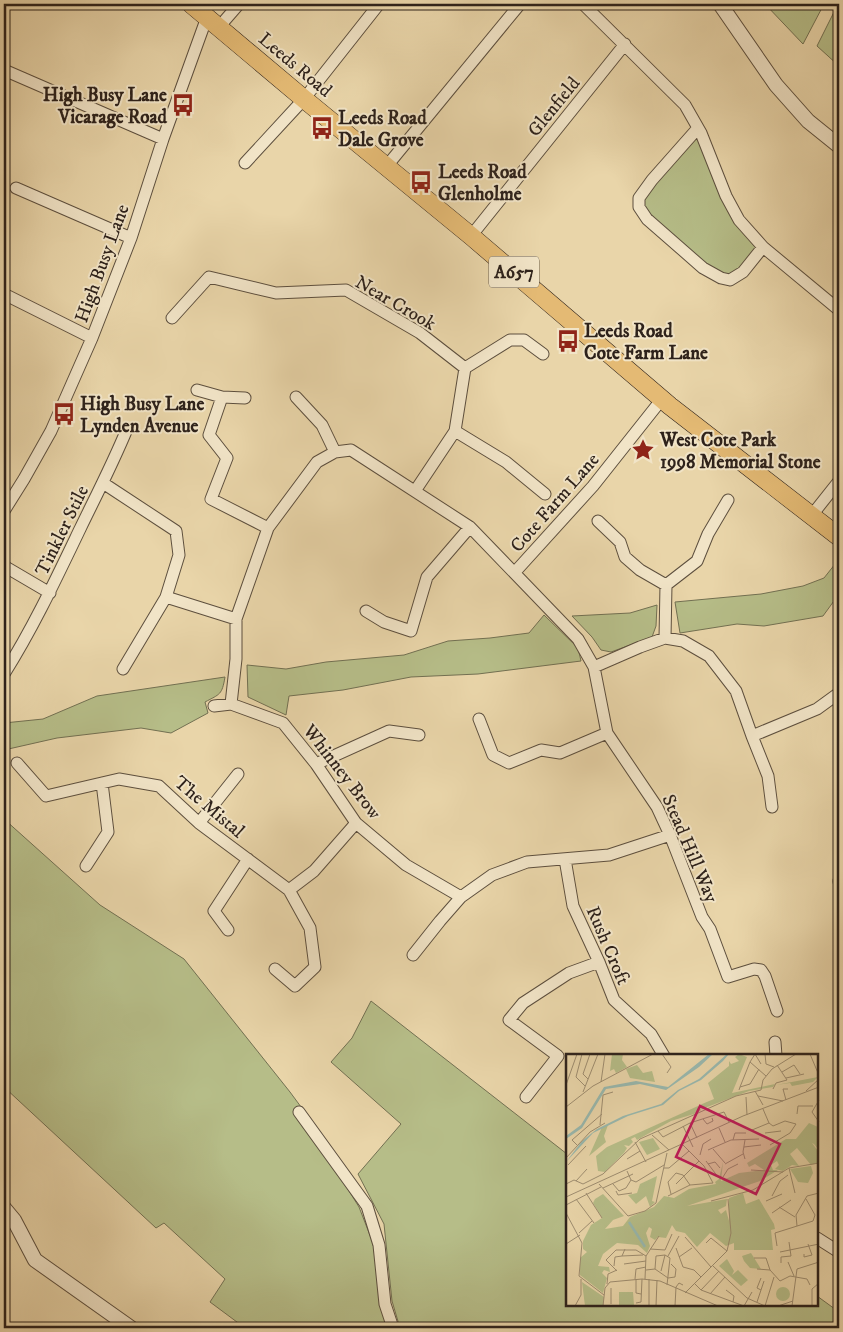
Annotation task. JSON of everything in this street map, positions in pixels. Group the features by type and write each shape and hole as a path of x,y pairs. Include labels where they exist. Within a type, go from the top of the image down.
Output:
{"main road":[{"name":"Leeds Road","path":"191,4 386,167 472,236 662,399 839,537"}],"street":[{"name":"High Busy Lane","path":"4,511 51,431 92,338 131,238 163,140 213,22 238,4"},
{"path":"245,163 304,99 379,4"},
{"path":"386,167 520,4"},
{"path":"583,4 685,105 698,128 726,196 739,220 763,247 839,310"},
{"path":"720,4 776,85 808,121 839,146"},
{"name":"Glenfield","path":"472,236 625,44"},
{"path":"4,70 163,140"},
{"path":"698,128 652,180 639,198 639,207 647,219 703,268 721,278 730,280 743,272 763,247"},
{"path":"16,188 131,238"},
{"name":"Near Crook","path":"172,318 209,277 276,292 346,290 420,333 465,368"},
{"path":"4,294 92,338"},
{"path":"415,491 455,431 465,368 510,340 524,340 543,354"},
{"path":"197,390 222,397 245,398"},
{"path":"222,397 210,435 228,458 211,499 268,528"},
{"path":"231,704 236,658 236,619 268,528 317,462 335,452 322,425 296,397"},
{"name":"Cote Farm Lane","path":"335,452 351,450 470,527 515,572 593,486 662,399"},
{"name":"Tinkler Stile","path":"4,674 22,646 50,593 127,429"},
{"path":"455,431 506,462 545,494"},
{"path":"812,515 839,481"},
{"name":"Tinkler Stile","path":"103,483 176,531 179,555 166,597 123,669"},
{"path":"666,585 697,561 708,534 728,500"},
{"path":"598,521 620,542 625,557 640,570 666,585"},
{"path":"366,611 384,622 411,631 427,577 470,527"},
{"name":"Tinkler Stile","path":"4,566 50,593"},
{"name":"Stead Hill Way","path":"515,572 578,640 594,668 607,732 657,807 702,917 710,929 728,977 754,969 762,970 777,1011"},
{"path":"665,638 666,585"},
{"path":"166,597 236,619"},
{"path":"594,668 665,638 683,641 709,656 736,690 768,776 772,808"},
{"path":"752,736 817,709 839,693"},
{"name":"Whinney Brow","path":"214,706 231,704 283,723 316,764 356,823 406,865 461,897"},
{"path":"479,719 493,755 510,763 541,750 560,752 607,732"},
{"path":"316,764 389,731 419,735"},
{"name":"The Mistal","path":"17,763 46,796 119,779 159,786 199,823 289,890"},
{"path":"199,823 238,774"},
{"path":"86,866 108,832 102,783"},
{"path":"275,969 295,986 315,966 310,928 289,890 314,871 356,823"},
{"path":"413,955 461,897 492,875 527,862 609,855 670,835"},
{"path":"228,930 214,911 248,859"},
{"name":"Rush Croft","path":"565,860 573,906 614,1000 651,1034 663,1054"},
{"path":"526,1098 558,1056 509,1020 523,1003 569,972 599,962"},
{"path":"775,1042 776,1054"},
{"path":"299,1112 367,1206 378,1245 385,1304 393,1328"},
{"path":"4,1208 14,1220 35,1260 131,1328"},
{"path":"818,1239 839,1252"}],"green space":[{"path":"765,4 824,4 803,44"},
{"path":"839,4 839,66 817,46"},
{"path":"698,128 726,196 763,247 743,272 721,278 639,207 652,180"},
{"path":"839,559 839,594 823,616 764,626 737,624 680,633 675,602 761,594 803,586 824,578"},
{"path":"657,605 656,626 652,637 611,652 601,650 592,637 572,616 630,613"},
{"path":"544,615 578,648 581,661 478,674 411,677 343,690 289,696 286,715 248,697 247,665 286,669 326,662 404,655 448,641 529,633"},
{"path":"225,677 220,693 205,702 208,713 171,733 141,728 57,738 4,750 4,723 43,719 97,696"},
{"path":"4,819 100,905 184,959 290,1092 346,1168 341,1178 359,1207 373,1243 378,1278 389,1328 245,1328 210,1302 225,1279 164,1223 156,1228 4,1087"},
{"path":"371,1001 566,1153 566,1307 818,1307 818,1297 839,1312 839,1328 400,1328 392,1301 384,1224 358,1174 401,1124 331,1062 352,1038"}],"place":[{"name":"High Busy Lane Vicarage Road","path":"183,105"},
{"name":"Leeds Road Dale Grove","path":"322,128"},
{"name":"Leeds Road Glenholme","path":"421,182"},
{"name":"Leeds Road Cote Farm Lane","path":"568,341"},
{"name":"High Busy Lane Lynden Avenue","path":"64,414"},
{"name":"West Cote Park 1998 Memorial Stone","path":"643,450"}]}
